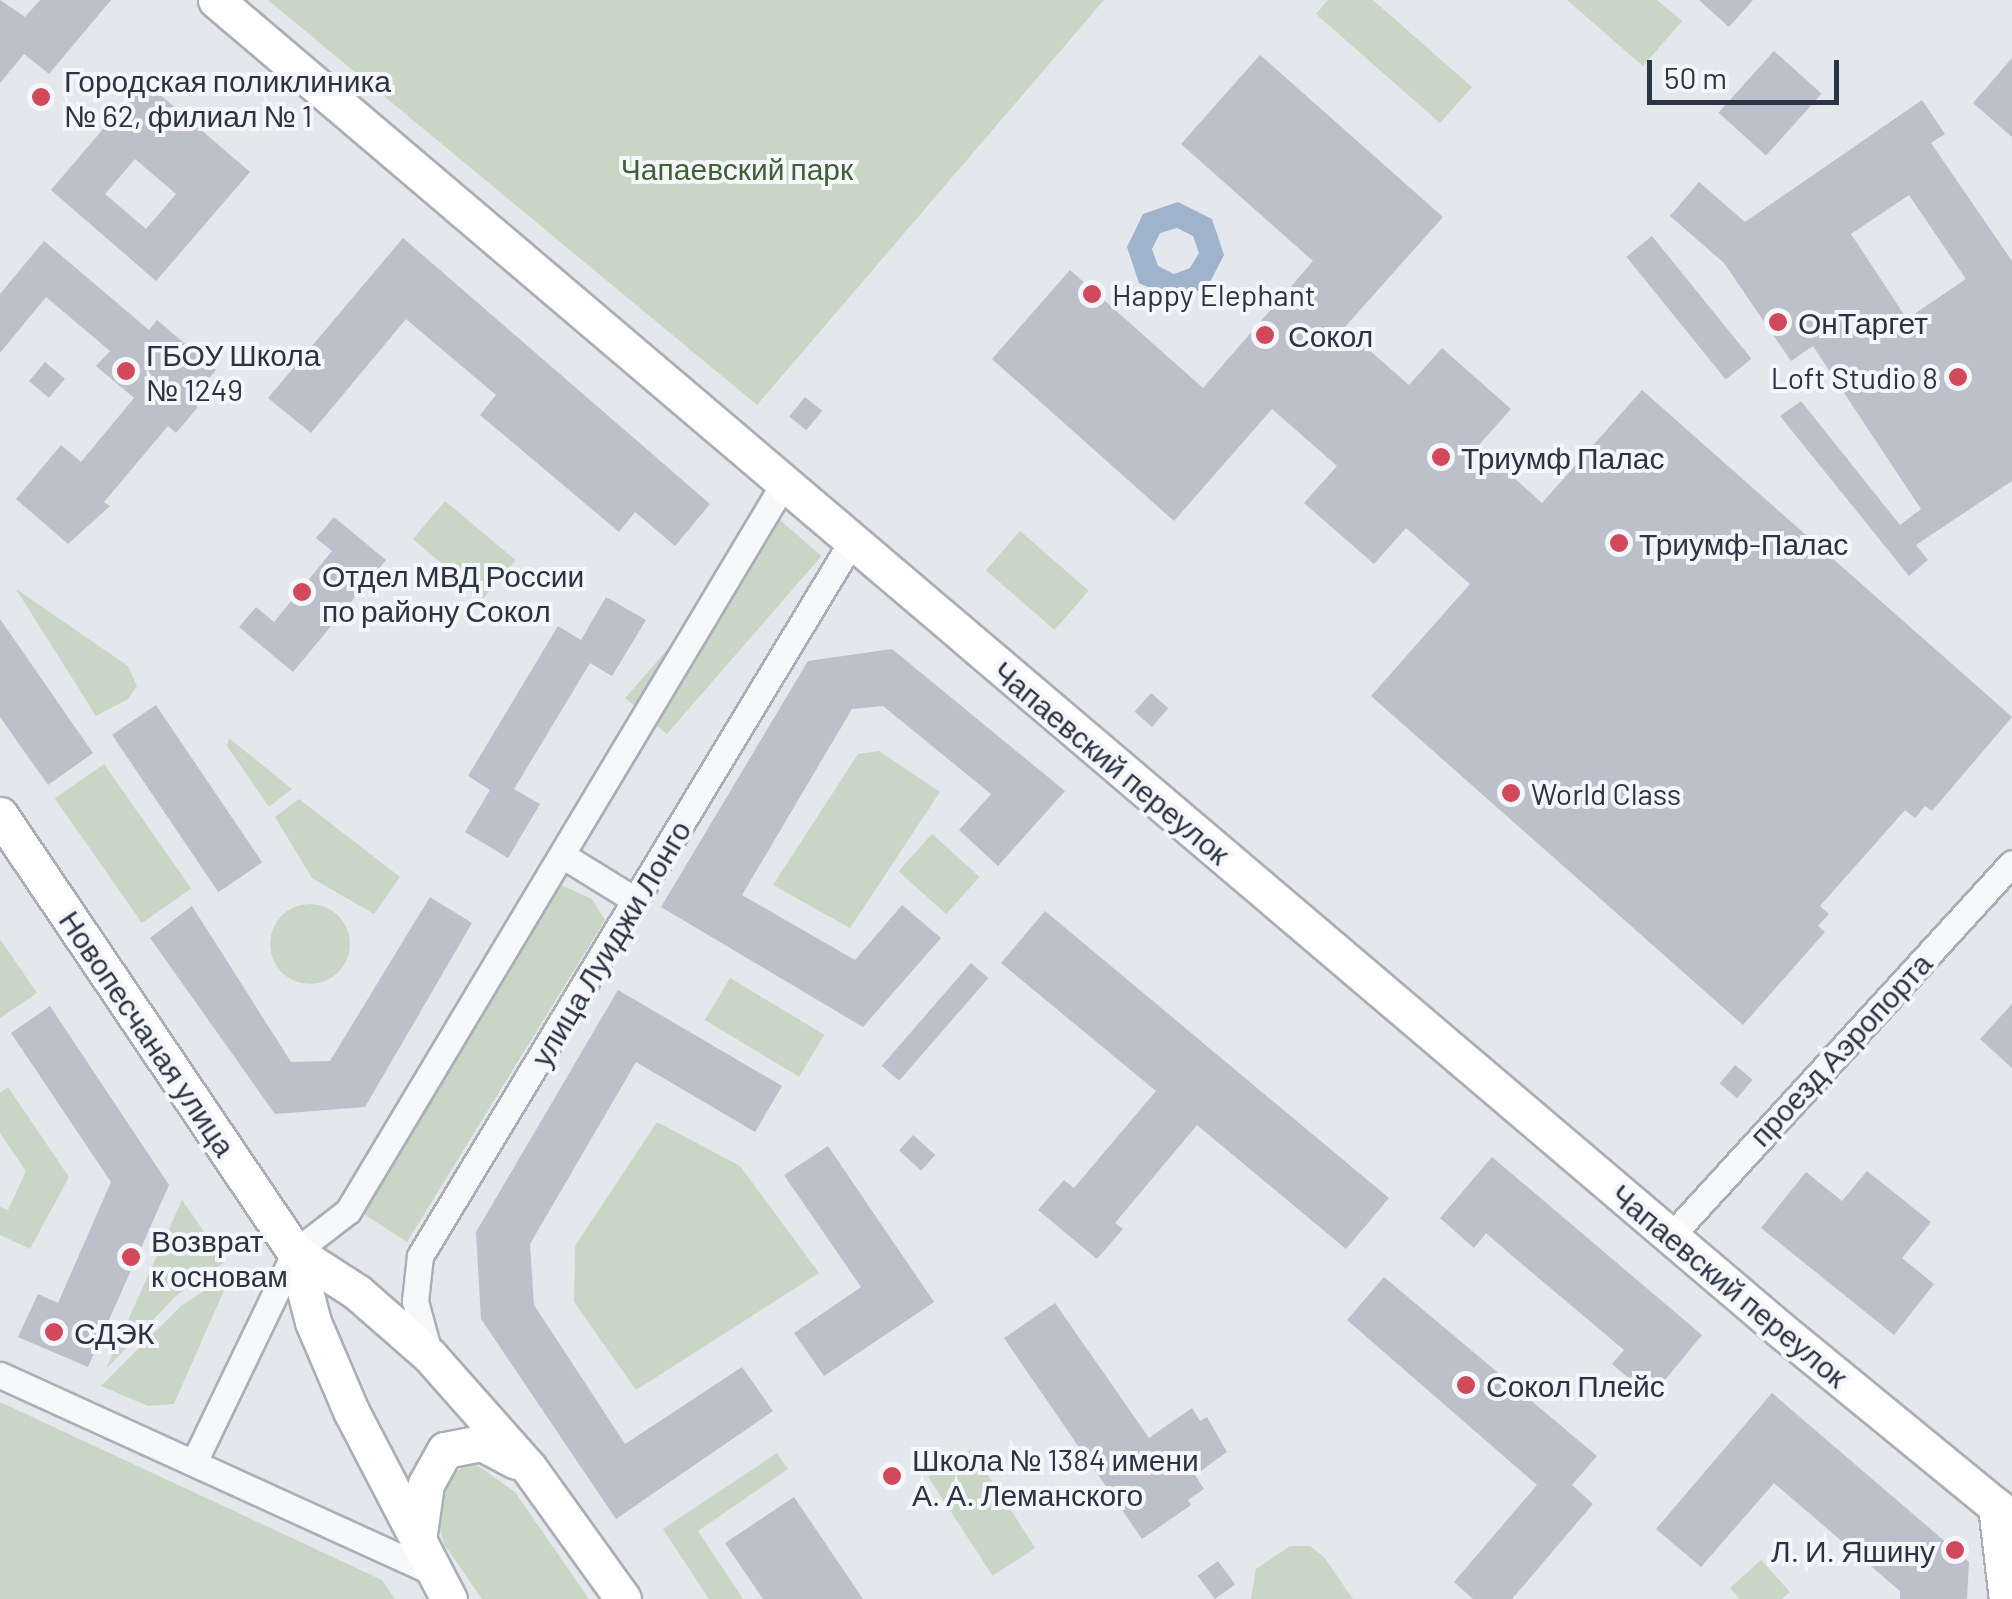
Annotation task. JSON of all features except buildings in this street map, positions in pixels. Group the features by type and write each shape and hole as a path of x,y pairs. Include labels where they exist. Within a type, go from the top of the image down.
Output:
{"street":[{"name":"Чапаевский переулок","path":"216,0 1671,1236 2004,1512"},
{"path":"195,1460 295,1252 348,1211 784,483"},
{"name":"улица Луиджи Лонго","path":"430,1356 415,1301 420,1256 852,541"},
{"name":"Новопесчаная улица","path":"0,815 295,1252 313,1322 351,1411 442,1586"},
{"path":"562,854 635,900"},
{"name":"проезд Аэропорта","path":"1671,1236 2012,863"},
{"name":"Новопесчаная улица","path":"295,1252 357,1292 430,1356 528,1468 623,1599"},
{"path":"0,1375 195,1460 442,1586"},
{"path":"418,1540 426,1484 445,1450 482,1442 528,1468"},
{"path":"2004,1512 2007,1599"}],"green space":[{"name":"Чапаевский парк","path":"268,0 1104,0 757,405"},
{"path":"1328,0 1373,0 1472,87 1440,123 1316,14"},
{"path":"1567,0 1657,0 1682,21 1643,66"},
{"path":"445,501 515,560 483,598 413,539"},
{"path":"780,520 822,556 667,734 625,698"},
{"path":"1020,531 1089,591 1055,630 986,570"},
{"path":"16,589 128,666 137,686 128,699 96,716"},
{"path":"229,738 292,789 269,807 227,746"},
{"path":"879,751 940,792 850,928 773,885 858,754"},
{"path":"104,764 191,889 142,923 55,798"},
{"path":"299,799 400,877 374,914 312,878 275,817"},
{"path":"932,834 980,877 946,914 899,871"},
{"path":"561,885 592,899 605,920 407,1242 362,1213"},
{"path":"310,904 325,907 338,916 347,929 347,959 338,972 325,981 310,984 295,981 282,972 273,959 270,944 273,929 282,916 295,907"},
{"path":"0,939 37,993 0,1018"},
{"path":"730,978 824,1035 799,1077 705,1020"},
{"path":"8,1087 69,1177 30,1249 0,1235 0,1207 8,1210 26,1171 0,1133 0,1093"},
{"path":"657,1122 740,1166 819,1273 636,1390 574,1302 575,1246"},
{"path":"182,1200 225,1262 176,1296 106,1369"},
{"path":"232,1272 174,1404 148,1406 101,1386 181,1306"},
{"path":"0,1402 382,1580 395,1599 0,1599"},
{"path":"971,1449 1035,1548 992,1576 928,1477"},
{"path":"777,1453 788,1469 698,1531 743,1599 709,1599 663,1529"},
{"path":"471,1461 515,1492 589,1599 482,1599 444,1544 437,1520 447,1479"},
{"path":"1290,1546 1310,1546 1324,1557 1353,1599 1251,1599 1256,1569"},
{"path":"1761,1560 1790,1592 1782,1599 1740,1599 1730,1588"}],"water":[{"path":"1178,202 1212,219 1224,255 1207,288 1173,299 1139,283 1127,247 1143,214","holes":["1177,228 1193,236 1199,253 1190,268 1174,274 1158,266 1152,249 1160,233"]}],"place":[{"name":"Городская поликлиника № 62, филиал № 1","path":"41,97"},
{"name":"Happy Elephant","path":"1092,294"},
{"name":"ОнТаргет","path":"1778,322"},
{"name":"Сокол","path":"1265,335"},
{"name":"ГБОУ Школа № 1249","path":"126,371"},
{"name":"Loft Studio 8","path":"1958,377"},
{"name":"Триумф Палас","path":"1441,457"},
{"name":"Триумф-Палас","path":"1619,543"},
{"name":"Отдел МВД России по району Сокол","path":"302,592"},
{"name":"World Class","path":"1511,793"},
{"name":"Возврат к основам","path":"131,1257"},
{"name":"СДЭК","path":"54,1332"},
{"name":"Сокол Плейс","path":"1466,1385"},
{"name":"Школа № 1384 имени А. А. Леманского","path":"892,1476"},
{"name":"Л. И. Яшину","path":"1955,1550"}]}
